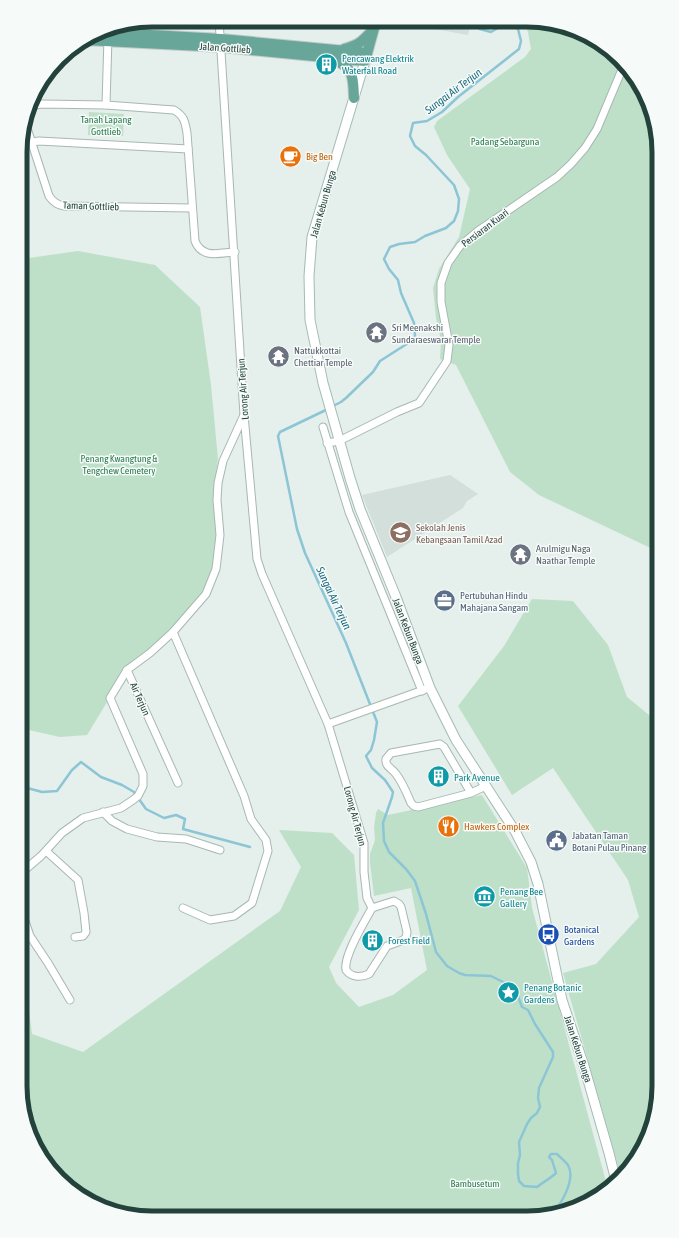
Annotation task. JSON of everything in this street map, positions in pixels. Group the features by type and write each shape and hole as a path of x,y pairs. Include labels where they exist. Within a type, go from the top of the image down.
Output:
{"main road":[{"path":"340,51 358,45 374,27"},
{"path":"366,57 374,27"},
{"name":"Jalan Gottlieb","path":"107,36 340,51 366,57"},
{"name":"Jalan Gottlieb","path":"221,43 328,57 366,57"},
{"path":"328,57 342,63 350,70 353,82 354,98"}],"street":[{"name":"Lorong Air Terjun","path":"220,27 244,415 257,559 262,574 328,724 364,843 364,872 367,898 372,908"},
{"path":"105,37 106,105"},
{"name":"Jalan Kebun Bunga","path":"366,57 312,237 309,276 310,320 326,399 360,509 396,597 426,690 456,740 515,831 531,862 538,884 562,1000 586,1072 614,1175"},
{"name":"Persiaran Kuari","path":"327,443 339,441 397,412 419,403 424,397 447,361 449,345 441,302 441,283 448,263 460,246 478,231 557,177 570,164 597,130 621,71"},
{"path":"37,105 106,105 174,110 181,114 185,121 188,133 195,241 198,248 203,252 210,254 234,252"},
{"name":"Taman Gottlieb","path":"29,132 49,196 54,203 59,205 192,208"},
{"path":"32,142 39,140 188,149"},
{"name":"Air Terjun","path":"178,783 127,670 150,653 173,632 206,594 216,569 220,535 218,483 223,461 244,415"},
{"path":"323,427 349,512 426,690 328,724"},
{"path":"173,632 244,796 251,819 266,840 268,851 252,903 234,916 210,920 183,908"},
{"path":"27,868 46,851 62,833 83,818 121,808 135,798 143,786 143,774 110,698 127,670"},
{"path":"471,793 441,744 392,753 386,759 385,762 397,774 412,804 416,807 471,793 486,786"},
{"path":"103,812 112,821 127,829 157,837 186,839 220,850"},
{"path":"46,851 78,880 86,932 83,936 75,937"},
{"path":"391,902 397,902 401,907 407,935 404,940 388,946 369,974 356,977 348,972 345,966 353,943 372,908 391,902"},
{"path":"27,927 30,936 70,1000"}],"shaded area":[{"path":"423,27 470,27 468,35"},
{"name":"Sekolah Jenis Kebangsaan Tamil Azad","path":"450,475 478,494 467,501 463,508 387,557 362,495"}],"green space":[{"name":"Padang Sebarguna","path":"525,27 551,29 582,40 596,48 621,70 631,83 639,97 648,120 652,152 652,549 539,495 510,472 456,365 440,359 441,340 436,318 433,288 439,269 459,237 470,189 447,155 434,127 437,121 525,57 531,49 528,32"},
{"name":"Tanah Lapang Gottlieb","path":"89,112 124,114 123,136 88,135"},
{"name":"Penang Kwangtung & Tengchew Cemetery","path":"78,251 155,265 200,307 211,385 218,459 214,489 217,556 210,590 179,629 129,666 87,735 60,737 27,730 27,260 29,258"},
{"path":"532,599 573,601 608,645 627,697 652,717 652,1094 650,1110 642,1134 626,1162 619,1169 563,973 596,964 639,917 628,880 553,768 512,795 458,706 504,646"},
{"name":"Bambusetum","path":"482,795 527,868 532,908 606,1182 582,1198 551,1209 535,1211 152,1211 120,1207 104,1201 89,1194 70,1180 48,1155 40,1141 29,1110 27,1086 27,995 32,1034 83,1052 280,911 301,867 279,830 332,833 354,855 359,910 329,967 336,983 359,1007 393,995 427,970 411,888 374,896 370,854 375,840 374,828 376,813 378,809 388,815"}],"waterway":[{"name":"Sungai Air Terjun","path":"478,27 491,32 499,27"},
{"name":"Sungai Air Terjun","path":"333,406 346,398 373,372 380,361 413,340 415,336 414,323 401,293 398,280 389,269 384,259 390,247 415,242 425,236 446,228 454,221 458,211 459,199 454,185 426,155 415,146 410,136 413,123 427,121 442,112 458,97 519,49 521,41 518,29 514,27"},
{"name":"Sungai Air Terjun","path":"328,409 280,432 278,436 297,529 305,553 346,643 377,722 371,750 366,756 372,768 385,780 393,792 383,823 384,841 389,852 406,869 415,881 436,952 447,966 465,975 491,976 505,983 518,996 522,1007 528,1010 553,1052 553,1057 539,1088 538,1098 540,1107 537,1113 527,1124 519,1142 520,1155 518,1174 519,1181 524,1186 537,1187 556,1173 552,1160 549,1157 551,1154 557,1154 568,1165 570,1171 567,1191 558,1207"},
{"path":"27,788 42,792 57,791 72,770 81,762 101,777 122,785 134,792 146,809 164,818 176,815 185,819 183,829 250,847"}],"place":[{"name":"Pencawang Elektrik Waterfall Road","path":"326,64"},
{"name":"Big Ben","path":"290,156"},
{"name":"Sri Meenakshi Sundaraeswarar Temple","path":"377,333"},
{"name":"Nattukkottai Chettiar Temple","path":"278,356"},
{"name":"Sekolah Jenis Kebangsaan Tamil Azad","path":"401,533"},
{"name":"Arulmigu Naga Naathar Temple","path":"521,554"},
{"name":"Pertubuhan Hindu Mahajana Sangam","path":"445,601"},
{"name":"Park Avenue","path":"439,777"},
{"name":"Hawkers Complex","path":"448,826"},
{"name":"Jabatan Taman Botani Pulau Pinang","path":"556,841"},
{"name":"Penang Bee Gallery","path":"485,897"},
{"name":"Botanical Gardens","path":"548,935"},
{"name":"Forest Field","path":"372,940"},
{"name":"Penang Botanic Gardens","path":"509,993"}]}
